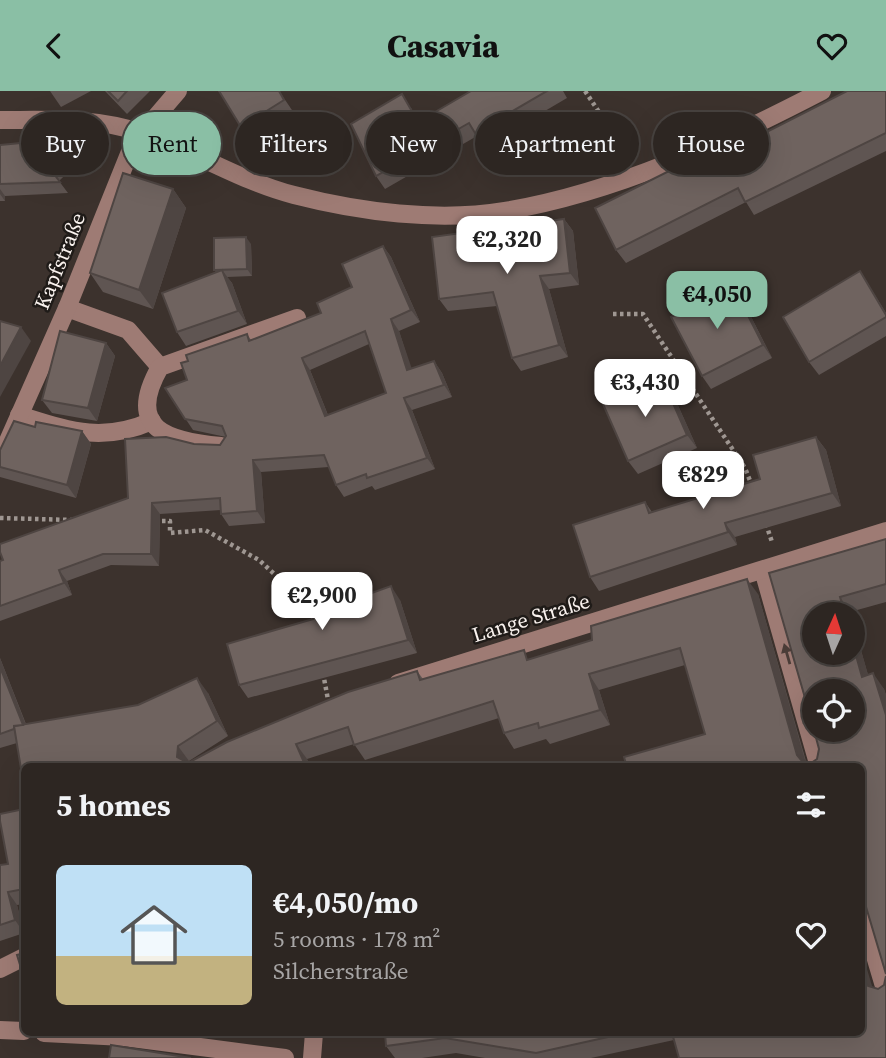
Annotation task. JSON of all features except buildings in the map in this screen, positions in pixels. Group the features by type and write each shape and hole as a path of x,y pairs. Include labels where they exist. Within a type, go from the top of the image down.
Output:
{"street":[{"name":"Kapfstraße","path":"160,112 178,91"},
{"path":"221,169 293,195 394,211 466,214 503,211 540,204 696,153 822,91"},
{"path":"0,120 77,120 123,129"},
{"name":"Kapfstraße","path":"0,459 67,308 123,169"},
{"path":"67,308 128,330 160,367"},
{"path":"223,446 181,442 164,434 152,421 147,397 160,367 297,318"},
{"path":"19,415 97,434 125,433 152,421"},
{"name":"Lange Straße","path":"382,688 886,531"},
{"path":"763,570 818,763"},
{"path":"865,922 886,993"},
{"path":"0,969 21,958"},
{"path":"0,1030 21,1031"},
{"path":"104,1036 285,1058"},
{"path":"312,1058 314,1036"}],"path":[{"path":"585,91 599,112"},
{"path":"613,314 643,314 745,468 754,493"},
{"path":"0,518 74,520"},
{"path":"764,519 769,531"},
{"path":"143,521 170,521 170,533 205,530 259,560 294,593 314,626"},
{"path":"322,665 329,705"}]}
